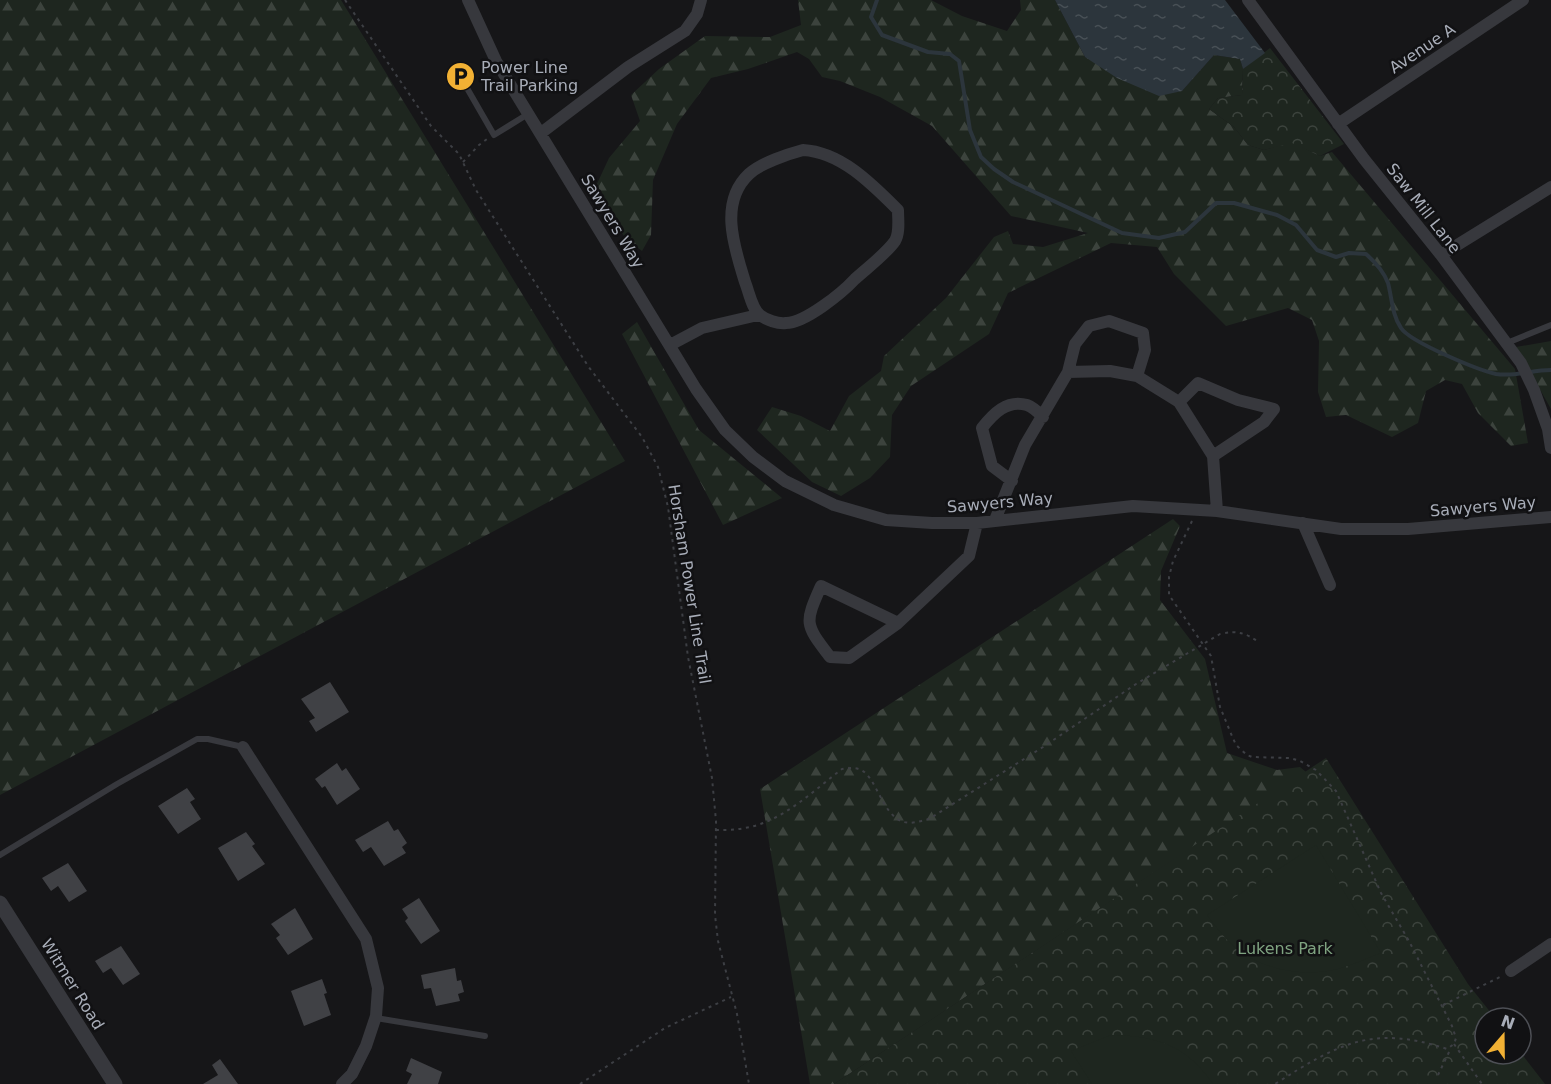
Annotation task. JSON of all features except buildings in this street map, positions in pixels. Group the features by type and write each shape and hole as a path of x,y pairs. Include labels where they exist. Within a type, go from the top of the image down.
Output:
{"street":[{"name":"Sawyers Way","path":"468,0 496,61 696,389 725,430 753,457 784,481 834,505 886,520 932,524 977,523 1133,506 1217,511 1341,528 1408,529 1551,517"},
{"path":"541,133 628,67 685,31 697,14 701,0"},
{"name":"Saw Mill Lane","path":"1248,0 1338,124 1441,255 1521,363 1534,390 1548,429 1551,448"},
{"name":"Avenue A","path":"1338,124 1523,0"},
{"path":"670,345 702,328 758,315 770,321 786,324 801,319 844,290 896,240 899,227 898,210 881,193 835,157 819,151 803,150 787,154 749,173 740,186 733,203 731,218 733,242 758,315"},
{"path":"1441,255 1551,187"},
{"path":"995,520 1025,446 1068,372 1076,344 1089,326 1109,321 1143,333 1145,350 1137,376"},
{"path":"1068,372 1110,371 1137,376 1179,402 1213,456 1217,511"},
{"path":"1179,402 1198,383 1238,400 1274,409 1264,422 1213,456"},
{"path":"1012,481 993,466 982,428 995,412 1009,405 1028,405 1043,417"},
{"path":"898,623 821,586 809,612 811,632 830,657 849,658 898,623 969,556 977,523"},
{"path":"1303,523 1330,585"},
{"path":"243,747 366,939 378,988 375,1018 366,1046 352,1074 342,1084"},
{"name":"Witmer Road","path":"0,903 115,1084"},
{"path":"1511,971 1551,944"}],"lane":[{"path":"460,76 494,135 529,114"},
{"path":"1506,343 1551,325"},
{"path":"0,855 117,784 197,739 208,739 243,747"},
{"path":"375,1018 485,1036"}],"path":[{"name":"Horsham Power Line Trail","path":"345,0 431,126 459,154 476,190 588,366 642,437 658,467 668,507 688,657 712,778 716,830 715,915 718,941 744,1046 749,1084"},
{"path":"463,162 479,145 494,135"},
{"path":"1197,509 1173,561 1169,577 1169,595 1212,660 1220,707 1232,736 1242,752 1252,757 1280,757 1300,761 1316,770 1336,791 1381,893 1443,1005 1456,1038 1438,1075"},
{"path":"716,830 761,824 782,814 842,769 852,768 866,774 886,808 900,821 915,822 929,819 1043,747 1136,684 1220,634 1232,631 1244,632 1259,642"},
{"path":"1443,1005 1511,971"},
{"path":"580,1084 664,1028 732,997"},
{"path":"1275,1084 1320,1056 1355,1041 1395,1037 1450,1048"},
{"path":"1454,1044 1482,1084"}],"green space":[{"path":"0,0 341,0 625,461 0,795"},
{"path":"798,0 931,0 962,16 1007,31 1021,10 1020,0 1055,0 1085,57 1182,91 1214,55 1240,59 1243,69 1242,95 1218,98 1209,109 1234,127 1248,145 1264,150 1292,142 1320,156 1332,152 1515,369 1528,443 1511,446 1478,413 1462,384 1445,380 1426,391 1418,423 1392,437 1346,415 1326,417 1318,392 1319,341 1312,320 1288,308 1226,326 1174,274 1157,247 1111,243 1008,293 989,334 911,386 892,415 890,457 870,478 841,496 812,482 757,430 772,407 801,416 830,431 849,396 881,371 884,356 946,298 994,237 1008,231 1013,244 1043,247 1088,233 1011,216 932,126 880,97 840,81 822,77 809,59 797,52 748,69 711,78 677,124 653,180 651,235 642,251 624,236 595,188 609,158 640,121 631,95 659,69 705,36 770,37 801,25"},
{"path":"1270,48 1344,144 1320,156 1292,143 1264,150 1248,145 1234,127 1209,109 1218,98 1242,95 1243,69"},
{"path":"637,322 699,430 782,498 723,525 622,334"},
{"path":"1551,341 1551,409 1516,347"},
{"path":"1173,519 1180,526 1161,571 1160,600 1205,659 1227,753 1277,770 1300,767 1306,772 834,1084 810,1084 760,789"},
{"name":"Lukens Park","path":"1326,758 1468,984 1485,1006 1473,1006 1473,1066 1531,1066 1545,1084 834,1084"},
{"path":"1316,845 1381,953 1338,969 1309,972 1279,969 1238,950 1207,915"},
{"path":"1111,1035 1143,1038 1169,1045 1192,1060 1213,1084 1092,1084 1071,1051"}],"water":[{"path":"1055,0 1225,0 1265,53 1243,69 1240,59 1214,55 1182,91 1159,96 1117,78 1085,57"}],"waterway":[{"path":"877,0 871,17 882,35 928,52 950,54 959,61 970,130 981,157 1013,182 1122,233 1159,238 1185,232 1216,203 1234,203 1277,215 1296,225 1317,250 1336,257 1349,253 1366,254 1379,267 1386,279 1398,323 1417,341 1460,361 1496,374 1510,375 1551,370"}],"place":[{"name":"Power Line Trail Parking","path":"460,76"}]}
